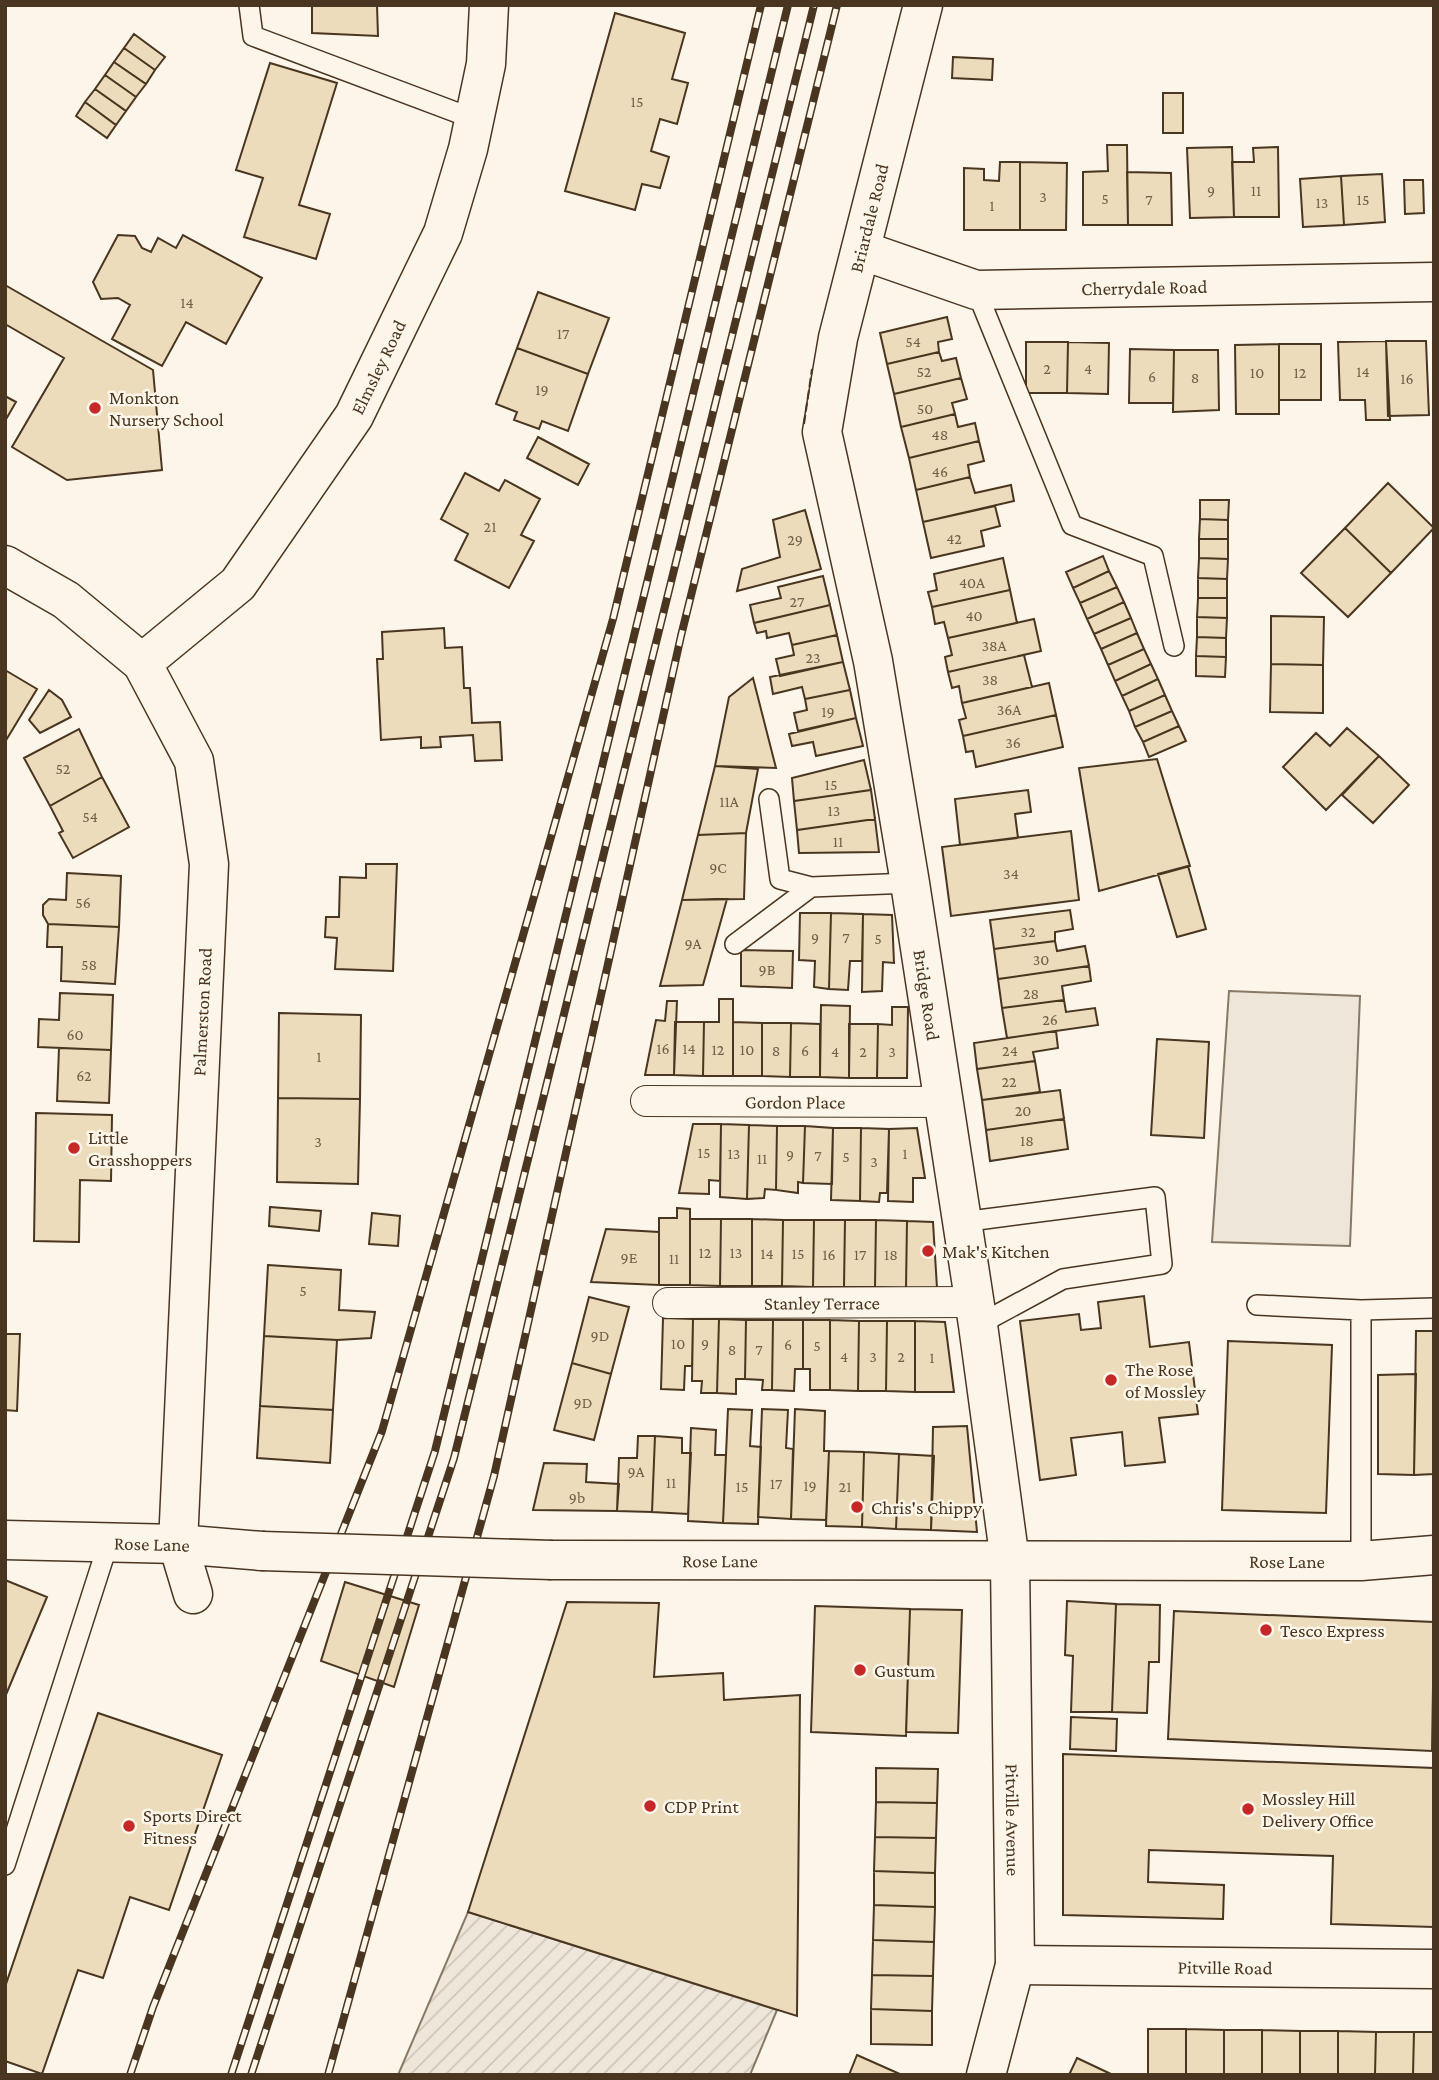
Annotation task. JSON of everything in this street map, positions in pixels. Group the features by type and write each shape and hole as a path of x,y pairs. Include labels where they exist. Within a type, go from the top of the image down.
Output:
{"street":[{"name":"Elmsley Road","path":"142,663 238,584 354,416 443,233 486,64 489,5"},
{"name":"Briardale Road","path":"822,432 838,338 923,5"},
{"name":"Cherrydale Road","path":"861,250 976,290 1434,282"},
{"name":"Bridge Road","path":"822,432 873,661 910,883 977,1314 1010,1561"},
{"name":"Palmerston Road","path":"5,565 66,600 142,663 194,761 209,864 178,1544 193,1594"},
{"name":"Gordon Place","path":"646,1101 944,1102"},
{"name":"Stanley Terrace","path":"668,1303 977,1314"},
{"name":"Rose Lane","path":"5,1539 178,1544 262,1551 552,1560 1361,1561 1434,1555"},
{"name":"Pitville Avenue","path":"986,2075 1016,1965 1010,1561"},
{"name":"Pitville Road","path":"1016,1965 1434,1969"}],"lane":[{"path":"250,5 253,36 474,119"},
{"path":"976,290 1072,525 1153,556 1174,646"},
{"path":"769,799 780,878 811,887 910,883"},
{"path":"735,944 811,887"},
{"path":"962,1222 1155,1197 1162,1264 1063,1279 977,1314"},
{"path":"1257,1305 1361,1310 1434,1308"},
{"path":"1361,1310 1361,1561"},
{"path":"5,1865 108,1544"}],"shaded area":[{"path":"1229,991 1360,996 1350,1246 1212,1242"},
{"path":"468,1912 777,2010 750,2075 398,2075"}],"building":[{"path":"312,5 377,5 378,36 312,33"},
{"path":"615,13 685,33 672,79 688,83 677,124 660,119 651,151 669,157 660,188 642,184 635,210 565,191"},
{"path":"134,34 165,57 155,70 124,48"},
{"path":"124,48 155,70 146,84 114,62"},
{"path":"953,57 993,59 992,80 952,78"},
{"path":"114,62 146,84 136,97 105,75"},
{"path":"270,63 337,83 299,205 330,214 316,259 244,237 263,178 236,170"},
{"path":"105,75 136,97 126,111 95,89"},
{"path":"95,89 126,111 116,125 85,102"},
{"path":"1163,93 1183,93 1183,133 1163,133"},
{"path":"85,102 116,125 107,138 76,116"},
{"path":"1107,145 1127,145 1128,225 1083,225 1083,172 1108,171"},
{"path":"1232,147 1234,217 1190,218 1187,148"},
{"path":"1278,147 1279,217 1234,217 1232,162 1254,162 1253,148"},
{"path":"1000,162 1020,162 1020,230 964,230 964,168 984,169 984,180 999,181"},
{"path":"1020,162 1067,163 1066,230 1020,230"},
{"path":"1127,172 1171,173 1172,225 1128,225"},
{"path":"1382,174 1385,222 1344,225 1341,176"},
{"path":"1341,176 1344,225 1303,227 1300,179"},
{"path":"1404,180 1423,180 1424,213 1405,214"},
{"path":"118,235 135,236 142,248 151,252 158,238 176,248 183,235 262,278 226,344 186,322 162,366 112,339 130,305 118,298 101,299 93,282"},
{"name":"Monkton Nursery School","path":"5,285 153,370 162,470 67,480 12,447 64,358 5,324"},
{"path":"538,292 609,318 588,374 517,348"},
{"path":"947,317 952,339 938,342 939,352 887,364 880,333"},
{"path":"1386,341 1426,341 1429,415 1388,416"},
{"path":"1386,341 1390,420 1366,420 1365,400 1340,400 1338,342"},
{"path":"1026,342 1068,342 1067,393 1026,393"},
{"path":"1068,342 1109,343 1108,394 1067,393"},
{"path":"1279,344 1321,344 1321,400 1279,400"},
{"path":"1279,344 1279,414 1236,414 1235,345"},
{"path":"517,348 588,374 568,431 542,421 539,429 514,420 517,412 496,404"},
{"path":"1130,349 1174,350 1173,403 1129,403"},
{"path":"1174,350 1218,350 1219,410 1173,412"},
{"path":"939,352 942,361 956,358 961,378 894,394 887,364"},
{"path":"961,378 967,399 952,403 955,414 901,427 894,394"},
{"path":"5,396 16,402 5,421"},
{"path":"955,414 958,427 975,423 979,441 909,458 901,427"},
{"path":"538,437 589,464 578,485 527,458"},
{"path":"979,441 984,461 968,465 970,477 916,490 909,458"},
{"path":"465,473 499,491 505,480 540,499 521,535 534,541 509,588 455,560 468,534 441,519"},
{"path":"970,477 975,493 1011,485 1014,501 923,522 916,490"},
{"path":"1388,483 1434,528 1391,573 1345,528"},
{"path":"1200,500 1229,500 1228,520 1200,519"},
{"path":"995,506 1000,526 981,531 984,546 931,558 923,522"},
{"path":"805,510 821,569 737,591 742,569 780,557 773,520"},
{"path":"1200,519 1228,520 1228,539 1199,539"},
{"path":"1345,528 1391,573 1348,617 1301,573"},
{"path":"1199,539 1228,539 1228,559 1199,558"},
{"path":"1103,556 1109,571 1073,588 1066,572"},
{"path":"1003,558 1010,590 932,607 928,592 937,590 934,574"},
{"path":"1199,558 1228,559 1227,579 1198,578"},
{"path":"1109,571 1117,587 1080,603 1073,588"},
{"path":"823,576 830,605 754,623 750,605 781,598 778,587"},
{"path":"1198,578 1227,579 1227,598 1198,598"},
{"path":"1117,587 1124,602 1087,619 1080,603"},
{"path":"1010,590 1017,623 948,638 944,622 935,624 932,607"},
{"path":"1198,598 1227,598 1227,618 1197,617"},
{"path":"1124,602 1131,618 1094,634 1087,619"},
{"path":"830,605 837,635 792,645 789,633 767,638 766,631 757,633 754,623"},
{"path":"1271,616 1324,617 1323,665 1271,664"},
{"path":"1197,617 1227,618 1226,638 1197,637"},
{"path":"1131,618 1137,633 1101,649 1094,634"},
{"path":"1034,619 1041,651 948,672 945,657 952,655 948,638"},
{"path":"444,628 445,648 462,647 464,688 470,688 472,723 500,722 502,760 475,761 473,735 440,737 441,747 421,748 421,737 381,740 377,659 383,659 382,632"},
{"path":"1137,633 1144,649 1108,665 1101,649"},
{"path":"837,635 843,662 780,676 776,659 794,655 792,645"},
{"path":"1197,637 1226,638 1226,657 1196,656"},
{"path":"1144,649 1151,664 1115,681 1108,665"},
{"path":"1024,655 1032,687 962,703 959,686 952,688 948,672"},
{"path":"1196,656 1226,657 1225,677 1196,676"},
{"path":"843,662 850,690 805,699 802,687 773,694 770,677"},
{"path":"1151,664 1158,679 1122,696 1115,681"},
{"path":"1271,664 1323,665 1323,713 1270,712"},
{"path":"5,670 37,689 5,742"},
{"path":"753,678 776,768 715,766 729,697"},
{"path":"1158,679 1165,695 1129,711 1122,696"},
{"path":"1049,683 1056,715 963,736 959,720 966,718 962,703"},
{"path":"49,690 62,700 71,717 40,733 29,720"},
{"path":"850,690 856,718 798,731 794,713 807,710 805,699"},
{"path":"1165,695 1172,711 1135,727 1129,711"},
{"path":"1172,711 1179,726 1143,742 1135,727"},
{"path":"1056,715 1063,747 976,767 973,751 966,752 963,736"},
{"path":"856,718 863,746 816,756 813,742 792,746 789,734"},
{"path":"1179,726 1186,741 1149,757 1143,742"},
{"path":"1347,728 1379,756 1326,810 1283,767 1316,733 1330,746"},
{"path":"79,729 102,777 50,806 24,758"},
{"path":"1379,756 1409,785 1373,823 1342,795"},
{"path":"1157,759 1190,866 1099,891 1079,768"},
{"path":"864,760 871,790 794,801 792,778"},
{"path":"715,766 758,769 746,833 698,835"},
{"path":"102,777 129,827 73,858 59,833 63,831 50,806"},
{"path":"871,790 875,819 797,830 794,801"},
{"path":"1028,790 1031,812 1015,814 1018,838 960,845 955,799"},
{"path":"875,819 879,852 799,853 797,830"},
{"path":"1071,831 1079,900 951,916 942,847"},
{"path":"746,833 744,899 682,900 698,835"},
{"path":"366,864 397,864 393,971 335,969 337,938 325,937 326,917 339,917 340,877 366,878"},
{"path":"1188,866 1206,929 1177,937 1158,874"},
{"path":"67,873 121,876 119,927 48,924 43,915 43,905 49,899 66,900"},
{"path":"727,899 703,985 660,986 682,900"},
{"path":"1070,910 1073,929 1055,932 1055,941 994,949 990,920"},
{"path":"800,913 831,913 829,989 814,987 815,961 799,960"},
{"path":"831,913 863,914 862,961 850,961 848,990 829,989"},
{"path":"863,914 892,915 894,963 883,962 882,991 862,992"},
{"path":"48,924 119,927 115,984 61,981 62,947 47,947"},
{"path":"1055,941 1057,951 1085,946 1089,966 998,979 994,949"},
{"path":"741,950 793,951 792,988 741,986"},
{"path":"1089,966 1091,981 1062,986 1064,1000 1002,1008 998,979"},
{"path":"60,993 113,995 111,1050 38,1047 39,1019 59,1020"},
{"path":"719,999 733,999 733,1076 703,1076 704,1022 719,1022"},
{"path":"1064,1000 1066,1012 1095,1008 1098,1025 1007,1038 1002,1008"},
{"path":"667,1001 677,1001 674,1075 645,1075 656,1020 665,1021"},
{"path":"821,1005 850,1006 849,1078 820,1077"},
{"path":"892,1007 908,1007 907,1078 877,1078 878,1024 892,1025"},
{"path":"279,1013 361,1015 360,1099 278,1098"},
{"path":"675,1022 704,1022 703,1076 674,1075"},
{"path":"733,1022 762,1023 762,1076 733,1076"},
{"path":"762,1023 791,1023 790,1077 762,1076"},
{"path":"791,1023 820,1024 820,1077 790,1077"},
{"path":"849,1024 878,1024 877,1078 849,1078"},
{"path":"1056,1031 1058,1048 1033,1052 1035,1061 977,1069 974,1043"},
{"path":"1157,1039 1209,1042 1204,1138 1151,1135"},
{"path":"59,1048 111,1050 109,1103 57,1101"},
{"path":"1035,1061 1040,1092 982,1100 977,1069"},
{"path":"1060,1090 1064,1119 986,1130 982,1100"},
{"path":"278,1098 360,1099 358,1184 277,1182"},
{"name":"Little Grasshoppers","path":"36,1113 112,1115 111,1181 80,1180 79,1242 34,1241"},
{"path":"1064,1119 1068,1149 990,1161 986,1130"},
{"path":"693,1124 721,1124 720,1181 709,1180 709,1194 679,1193"},
{"path":"721,1124 749,1125 747,1199 720,1197"},
{"path":"749,1125 777,1126 776,1190 765,1189 764,1198 747,1199"},
{"path":"777,1126 805,1126 803,1183 798,1182 798,1193 776,1190"},
{"path":"805,1126 833,1128 832,1184 803,1183"},
{"path":"833,1128 861,1128 860,1201 831,1200"},
{"path":"861,1128 889,1129 887,1193 880,1193 879,1202 860,1201"},
{"path":"917,1128 925,1178 913,1178 913,1202 888,1201 889,1129"},
{"path":"270,1207 321,1211 319,1231 269,1226"},
{"path":"677,1208 690,1209 690,1285 659,1285 659,1218 677,1218"},
{"path":"372,1213 400,1216 398,1246 369,1244"},
{"path":"690,1219 721,1219 720,1286 690,1285"},
{"path":"721,1219 752,1219 752,1286 720,1286"},
{"path":"752,1219 783,1220 782,1286 752,1286"},
{"path":"783,1220 814,1220 813,1287 782,1286"},
{"path":"814,1220 845,1220 844,1287 813,1287"},
{"path":"845,1220 876,1220 875,1287 844,1287"},
{"path":"876,1220 907,1221 906,1288 875,1287"},
{"path":"907,1221 933,1222 937,1288 906,1288"},
{"path":"606,1229 659,1232 659,1285 591,1282"},
{"path":"268,1265 341,1270 339,1310 375,1312 371,1338 337,1340 264,1336"},
{"name":"The Rose of Mossley","path":"1144,1296 1150,1347 1189,1342 1198,1414 1159,1418 1165,1462 1125,1466 1122,1432 1071,1438 1076,1475 1040,1480 1020,1321 1079,1314 1081,1330 1101,1328 1098,1302"},
{"path":"589,1297 629,1307 611,1374 572,1363"},
{"path":"663,1318 693,1319 692,1366 685,1366 684,1390 661,1389"},
{"path":"693,1319 719,1319 717,1393 701,1393 702,1381 692,1381"},
{"path":"719,1319 746,1320 745,1379 736,1379 736,1394 717,1393"},
{"path":"746,1320 773,1320 772,1390 762,1390 763,1380 745,1379"},
{"path":"773,1320 803,1320 803,1369 795,1369 794,1391 772,1390"},
{"path":"803,1320 830,1320 830,1390 810,1390 810,1369 803,1369"},
{"path":"830,1320 859,1321 858,1391 830,1390"},
{"path":"859,1321 887,1321 886,1391 858,1391"},
{"path":"887,1321 915,1321 915,1392 886,1391"},
{"path":"915,1321 945,1322 954,1392 915,1392"},
{"path":"1416,1331 1434,1331 1434,1474 1414,1475"},
{"path":"5,1334 20,1334 17,1411 5,1410"},
{"path":"264,1336 337,1340 333,1410 260,1406"},
{"path":"1228,1341 1332,1345 1326,1513 1222,1510"},
{"path":"572,1363 611,1374 594,1440 554,1430"},
{"path":"1416,1374 1414,1475 1378,1474 1378,1375"},
{"path":"260,1406 333,1410 330,1463 257,1458"},
{"path":"728,1409 752,1410 750,1446 761,1447 758,1524 723,1523"},
{"path":"762,1409 788,1410 786,1448 793,1449 791,1519 758,1517"},
{"path":"795,1409 825,1411 824,1451 829,1451 826,1520 791,1519"},
{"path":"967,1426 977,1532 931,1530 933,1427"},
{"path":"691,1428 716,1430 715,1455 726,1455 723,1523 688,1521"},
{"path":"638,1436 655,1436 652,1512 617,1511 619,1458 637,1458"},
{"path":"655,1436 682,1438 682,1453 691,1453 688,1514 652,1512"},
{"path":"829,1451 864,1452 862,1527 826,1526"},
{"path":"864,1452 899,1454 896,1529 862,1527"},
{"path":"899,1454 934,1456 931,1530 896,1529"},
{"path":"544,1463 587,1464 586,1482 619,1484 617,1511 533,1510"},
{"path":"5,1580 47,1597 5,1697"},
{"path":"345,1582 419,1605 394,1687 321,1661"},
{"path":"1067,1601 1116,1604 1112,1712 1071,1712 1073,1656 1065,1655"},
{"name":"CDP Print","path":"567,1602 659,1603 654,1677 723,1673 724,1700 800,1695 797,2016 468,1912"},
{"path":"1116,1604 1160,1605 1159,1662 1149,1662 1147,1713 1112,1712"},
{"name":"Gustum","path":"815,1606 910,1609 906,1736 811,1732"},
{"path":"910,1609 962,1610 958,1733 906,1732"},
{"path":"1174,1611 1434,1622 1432,1751 1168,1739"},
{"name":"Sports Direct Fitness","path":"98,1713 222,1755 169,1910 130,1897 103,1978 78,1970 42,2074 5,2061 5,1987"},
{"path":"1071,1717 1117,1719 1116,1751 1070,1749"},
{"name":"Mossley Hill Delivery Office","path":"1063,1754 1434,1768 1434,1927 1331,1924 1333,1856 1149,1850 1148,1882 1224,1885 1223,1919 1063,1915"},
{"path":"876,1768 938,1769 937,1803 876,1802"},
{"path":"876,1802 937,1803 936,1838 875,1837"},
{"path":"875,1837 936,1838 935,1873 874,1871"},
{"path":"874,1871 935,1873 935,1907 874,1905"},
{"path":"874,1905 935,1907 934,1942 873,1940"},
{"path":"873,1940 934,1942 933,1976 872,1975"},
{"path":"872,1975 933,1976 932,2011 871,2009"},
{"path":"871,2009 932,2011 932,2045 871,2044"},
{"path":"1148,2029 1186,2029 1186,2075 1148,2075"},
{"path":"1186,2029 1224,2030 1224,2075 1186,2075"},
{"path":"1224,2030 1262,2030 1262,2075 1224,2075"},
{"path":"1262,2030 1300,2031 1300,2075 1262,2075"},
{"path":"1300,2031 1338,2031 1338,2075 1300,2075"},
{"path":"1338,2031 1376,2032 1375,2075 1338,2075"},
{"path":"1376,2032 1414,2032 1413,2075 1375,2075"},
{"path":"1414,2032 1434,2032 1434,2075 1413,2075"},
{"path":"857,2055 902,2075 849,2075"},
{"path":"1077,2058 1113,2075 1069,2075"}],"railway":[{"path":"130,2075 153,2007 382,1431 613,619 761,5"},
{"path":"231,2075 435,1451 788,5"},
{"path":"251,2075 454,1458 814,5"},
{"path":"328,2075 494,1476 681,636 837,5"}],"fence":[{"path":"804,424 812,369"}],"place":[{"name":"Monkton Nursery School","path":"95,408"},
{"name":"Little Grasshoppers","path":"74,1148"},
{"name":"Mak's Kitchen","path":"928,1251"},
{"name":"The Rose of Mossley","path":"1111,1380"},
{"name":"Chris's Chippy","path":"857,1507"},
{"name":"Tesco Express","path":"1266,1630"},
{"name":"Gustum","path":"860,1670"},
{"name":"CDP Print","path":"650,1806"},
{"name":"Mossley Hill Delivery Office","path":"1248,1809"},
{"name":"Sports Direct Fitness","path":"129,1826"}]}
